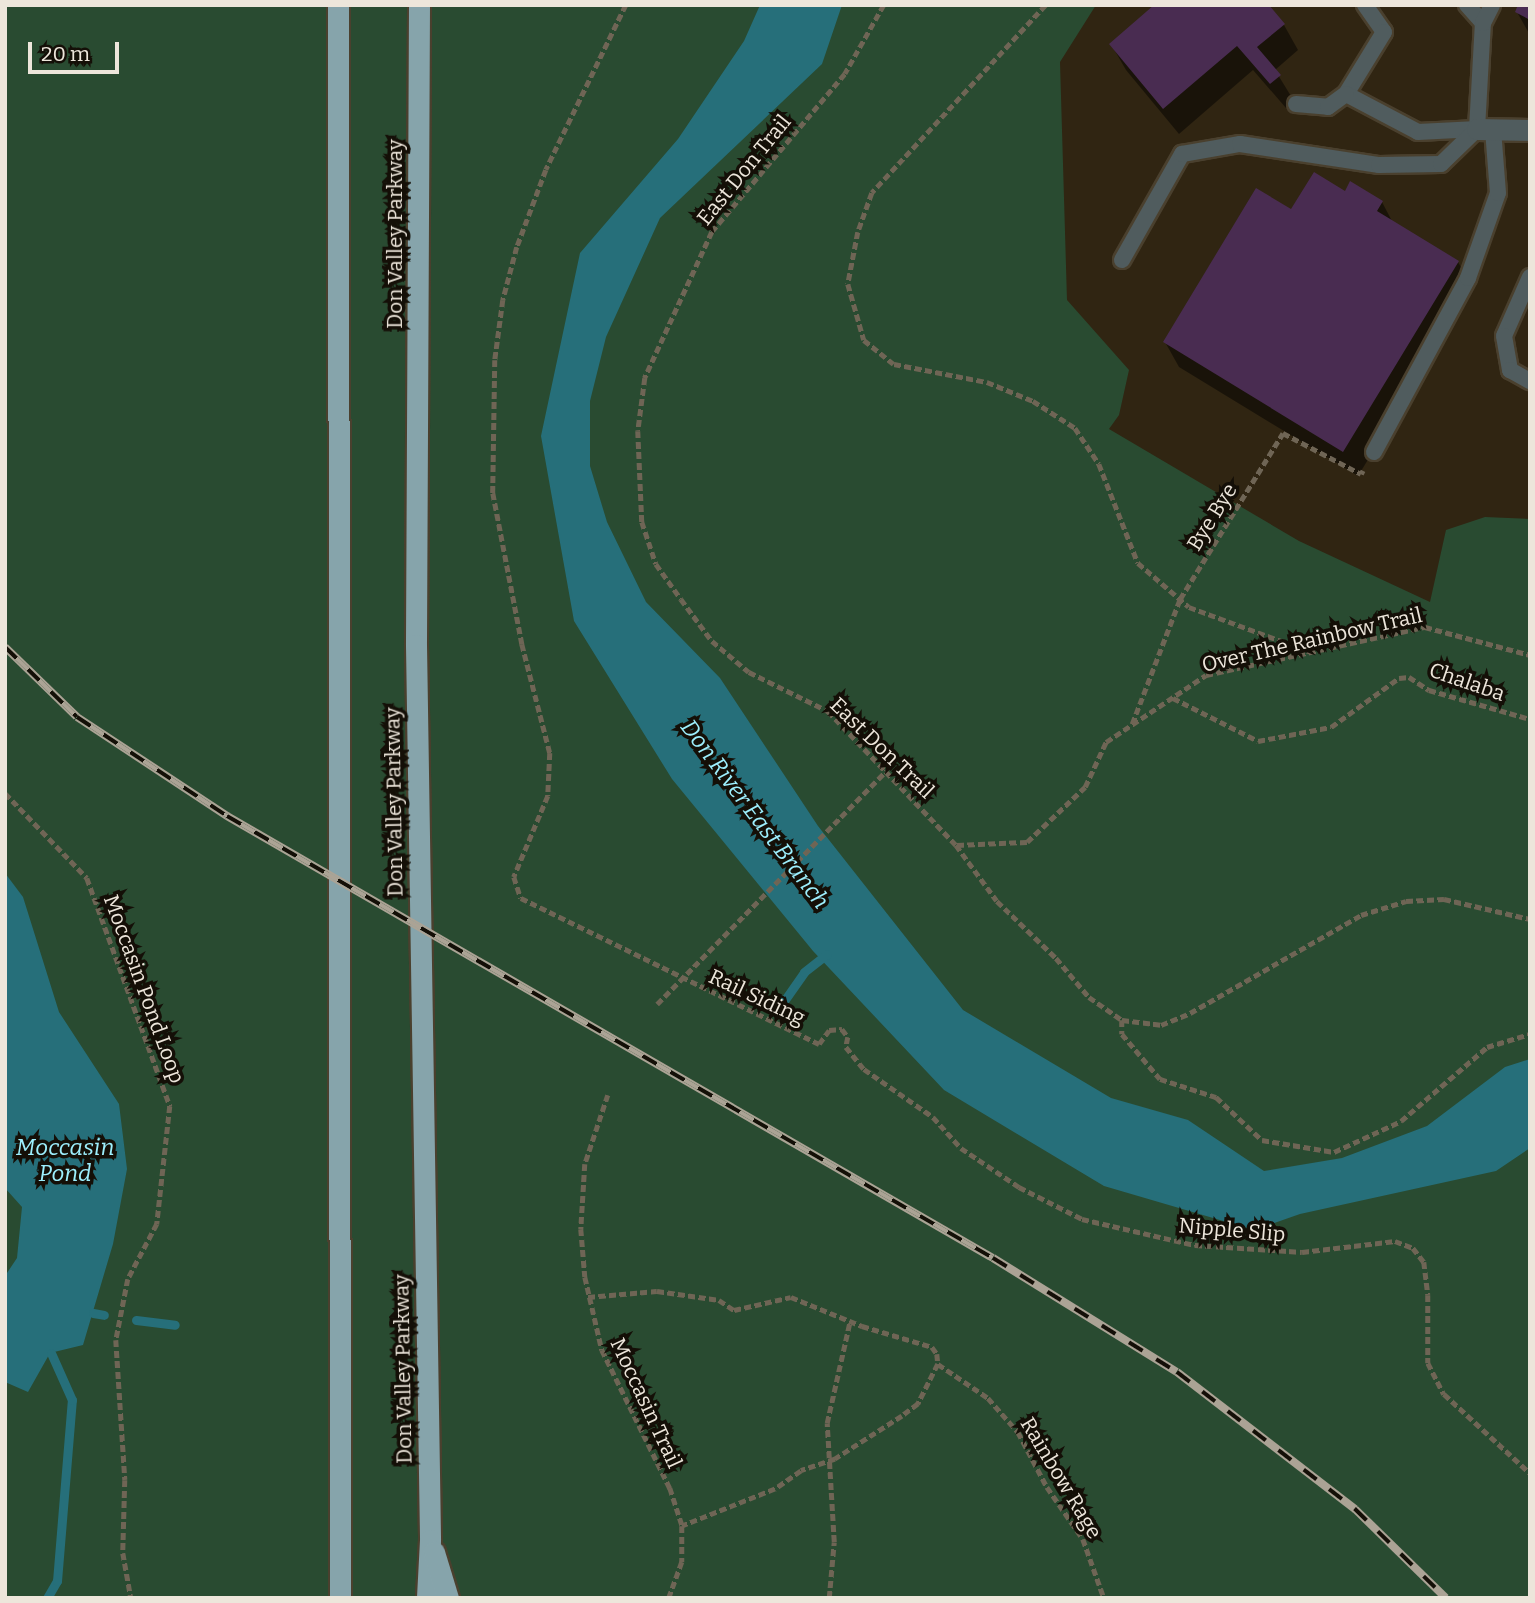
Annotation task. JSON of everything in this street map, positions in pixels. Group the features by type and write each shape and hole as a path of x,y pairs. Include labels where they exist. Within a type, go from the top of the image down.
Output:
{"highway":[{"path":"323,5 338,52"},
{"path":"338,5 341,1598"},
{"name":"Don Valley Parkway","path":"419,5 416,645 430,1540 426,1598"},
{"path":"430,1540 448,1598"}],"street":[{"path":"1485,129 1530,131"}],"lane":[{"path":"1296,104 1328,107 1346,94 1384,32 1365,5"},
{"path":"1467,5 1483,23"},
{"path":"1374,452 1468,278 1498,192 1485,129 1483,23 1492,5"},
{"path":"1346,94 1418,132 1485,129"},
{"path":"1122,260 1182,154 1240,144 1379,165 1441,164 1485,129"},
{"path":"1530,277 1504,336 1510,370 1530,381"}],"path":[{"name":"Rail Siding","path":"626,5 546,170 517,247 503,299 495,360 493,493 522,645 550,753 548,796 514,877 522,898 819,1044"},
{"name":"East Don Trail","path":"884,5 845,74 751,180 712,232 645,378 638,485 642,522 656,564 712,642 749,672 828,712 956,845 997,901 1056,958 1097,1004 1122,1020 1161,1025 1190,1013 1361,915 1405,901 1444,899 1530,919"},
{"path":"1046,5 872,193 858,232 848,284 864,340 894,364 987,382 1033,401 1075,428 1100,464 1138,563 1189,607 1311,652"},
{"name":"Bye Bye","path":"1131,724 1180,599 1283,433 1361,474 1374,452"},
{"name":"Over The Rainbow Trail","path":"956,845 1027,842 1085,787 1105,741 1206,675 1425,627 1530,655"},
{"name":"Chalaba","path":"1172,698 1258,741 1331,727 1399,678 1409,677 1429,690 1530,719"},
{"path":"657,1004 850,811 886,771"},
{"name":"Moccasin Pond Loop","path":"5,793 87,878 170,1106 157,1224 128,1279 116,1340 125,1480 123,1553 131,1598"},
{"path":"1122,1020 1122,1034 1160,1079 1216,1097 1262,1140 1335,1152 1401,1121 1488,1047 1530,1034"},
{"name":"Nipple Slip","path":"819,1044 829,1030 842,1029 848,1037 846,1047 864,1069 933,1117 961,1148 1019,1187 1082,1219 1195,1245 1302,1252 1395,1241 1413,1248 1424,1262 1427,1284 1428,1363 1444,1394 1530,1473"},
{"name":"Moccasin Trail","path":"608,1095 591,1136 583,1187 581,1229 588,1297 610,1371 670,1488 682,1526 682,1562 669,1598"},
{"path":"588,1297 657,1291 719,1300 734,1310 790,1297 850,1321 830,1399 828,1462 834,1542 829,1598"},
{"name":"Rainbow Rage","path":"850,1321 932,1347 938,1364 989,1398 1018,1432 1042,1479 1083,1539 1104,1598"},
{"path":"682,1526 718,1515 775,1489 801,1471 828,1462 918,1404 938,1364"}],"green space":[{"path":"5,5 1096,5 1060,62 1067,300 1129,370 1119,415 1109,429 1299,541 1430,602 1446,530 1485,517 1530,519 1530,1598 5,1598"}],"water":[{"name":"Don River East Branch","path":"760,5 842,5 822,64 660,218 606,337 590,401 590,466 607,522 646,602 720,678 818,826 963,1010 1111,1098 1188,1120 1264,1171 1342,1158 1427,1126 1505,1067 1530,1059 1530,1148 1496,1171 1300,1214 1254,1230 1104,1186 944,1090 813,951 672,779 574,621 541,436 580,253 678,139 744,41"},
{"name":"Moccasin Pond","path":"5,873 23,897 59,1012 119,1104 127,1169 113,1244 83,1345 50,1353 28,1392 5,1382 5,1276 17,1258 22,1207 5,1188"}],"building":[{"path":"1154,5 1269,5 1285,24 1257,47 1281,75 1270,84 1237,46 1163,109 1109,44"},
{"path":"1518,5 1530,5 1530,20 1515,12"},
{"path":"1314,172 1345,191 1350,181 1383,201 1377,211 1459,261 1343,452 1163,342 1256,188 1291,209"}],"waterway":[{"path":"784,1001 804,972 827,954"},
{"path":"93,1313 104,1315"},
{"path":"136,1320 175,1325"},
{"path":"47,1598 57,1581 72,1400 51,1353"}],"railway":[{"path":"5,647 77,717 227,816 993,1258 1177,1372 1355,1509 1446,1598"}]}
